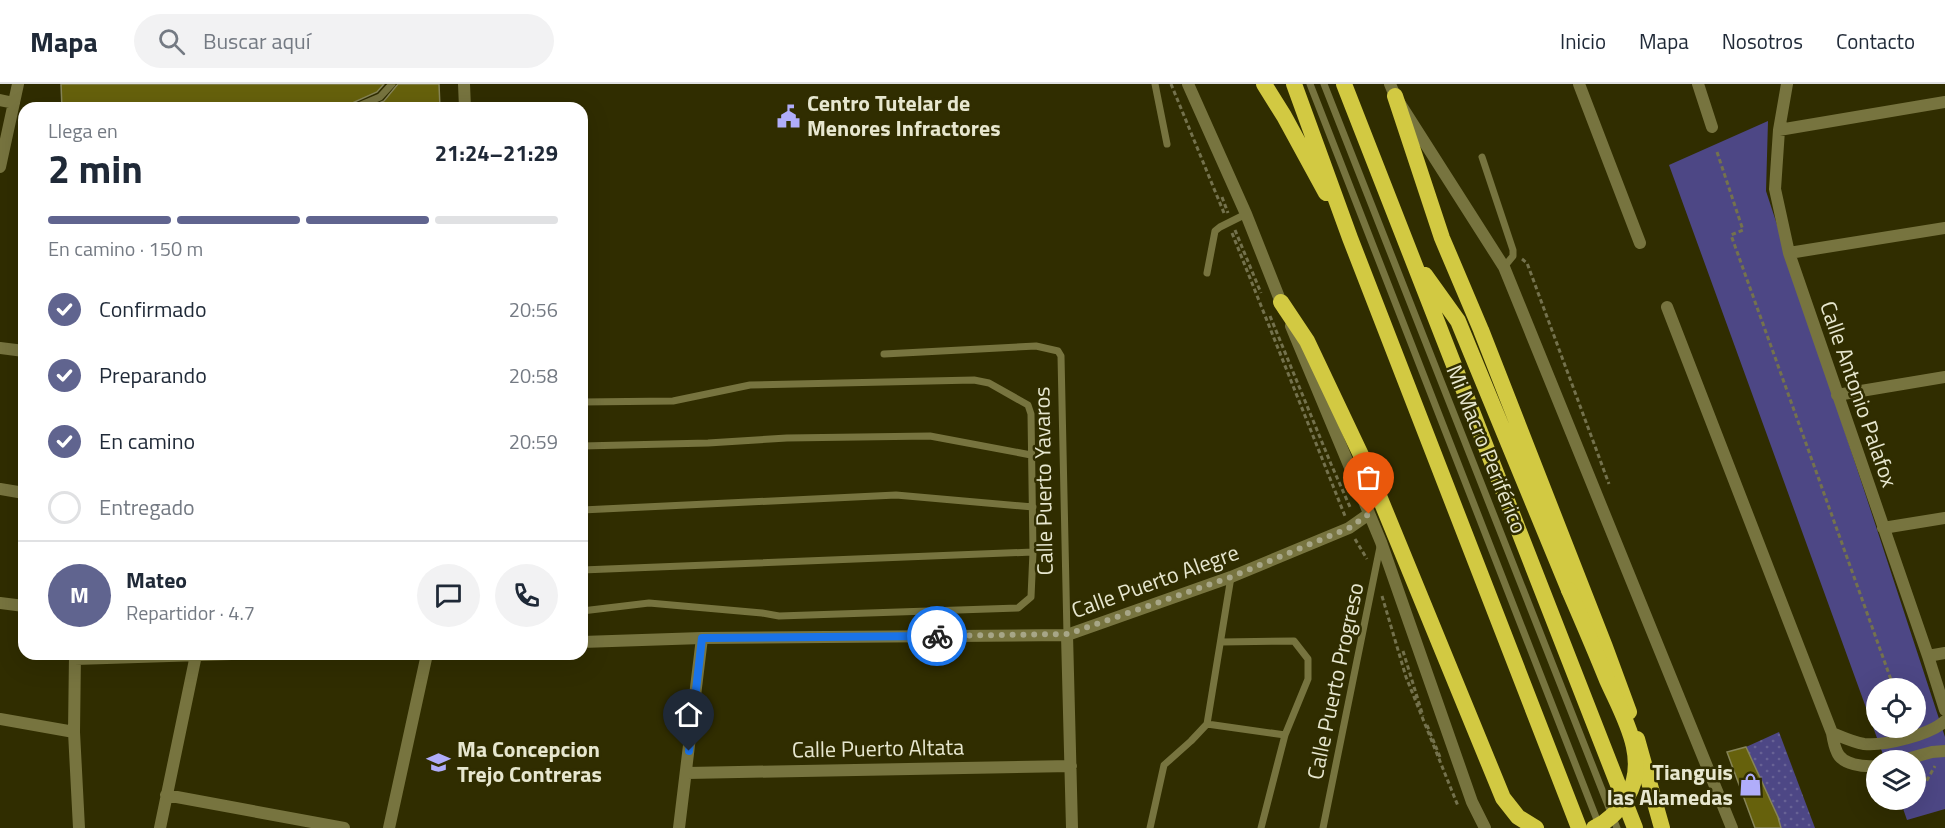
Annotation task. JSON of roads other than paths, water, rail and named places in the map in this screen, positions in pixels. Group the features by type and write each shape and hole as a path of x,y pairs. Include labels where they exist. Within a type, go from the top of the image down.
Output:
{"highway":[{"path":"1264,84 1284,116 1350,238"},
{"path":"1294,84 1350,238 1579,828"},
{"path":"1344,84 1635,828"},
{"path":"1393,90 1442,238 1481,330 1605,647 1644,762 1662,828"},
{"path":"1442,238 1458,321 1569,591 1628,727 1636,759 1634,783 1624,804 1607,821 1594,828"},
{"path":"1409,252 1458,321"},
{"path":"1281,303 1307,341 1370,474 1503,798 1518,817 1536,828"}],"street":[{"path":"0,167 18,84"},
{"path":"464,84 465,102"},
{"path":"1188,84 1246,214 1382,542 1472,802 1485,828"},
{"path":"1698,84 1712,128"},
{"name":"Calle Antonio Palafox","path":"1787,84 1779,130 1775,189 1789,253 1945,710"},
{"path":"1582,87 1640,243"},
{"path":"1393,90 1504,267 1732,828"},
{"path":"0,100 14,103"},
{"path":"1779,130 1945,102"},
{"path":"1789,253 1945,228"},
{"path":"1667,307 1832,733 1837,755 1859,766 1866,766"},
{"path":"0,348 18,350"},
{"path":"1837,395 1945,376"},
{"path":"0,489 18,492"},
{"name":"Calle Puerto Alegre","path":"588,642 702,638 1068,634 1231,577 1353,525 1369,514"},
{"path":"1883,528 1945,518"},
{"path":"0,603 18,605"},
{"name":"Calle Puerto Yavaros","path":"1068,634 1072,828"},
{"path":"679,828 702,638"},
{"path":"1928,656 1945,653"},
{"path":"75,660 74,732 80,828"},
{"path":"160,828 195,660"},
{"path":"389,828 426,660"},
{"path":"0,719 74,732"},
{"path":"1832,733 1856,742 1881,743 1926,733 1945,721"},
{"path":"1926,754 1945,750"},
{"name":"Calle Puerto Altata","path":"687,773 1071,766"},
{"path":"166,795 344,828"}],"lane":[{"path":"368,102 380,97 392,84"},
{"path":"1155,84 1167,144"},
{"name":"Mi Macro Periférico","path":"1310,84 1600,828"},
{"name":"Mi Macro Periférico","path":"1324,84 1617,828"},
{"path":"1482,157 1513,250 1513,256 1504,267"},
{"path":"1207,273 1215,231 1246,214"},
{"name":"Calle Puerto Yavaros","path":"884,354 1036,346 1058,351 1062,356 1068,634"},
{"path":"588,402 673,401 750,386 974,380 989,383 1028,405 1031,414 1033,507 1031,597 1018,608 779,616 649,603 588,610"},
{"path":"588,446 708,443 787,438 930,436 1031,455"},
{"path":"588,510 896,495 1033,507"},
{"name":"Calle Puerto Progreso","path":"1323,828 1382,542"},
{"path":"588,570 1033,552"},
{"path":"1150,828 1164,765 1207,724 1231,577"},
{"path":"1221,642 1294,641 1308,659 1308,679 1285,735 1261,828"},
{"path":"1207,724 1285,735"}],"place":[{"name":"Centro Tutelar de Menores Infractores","path":"789,116"},
{"name":"Ma Concepcion Trejo Contreras","path":"439,762"},
{"name":"Tianguis las Alamedas","path":"1751,785"}]}
